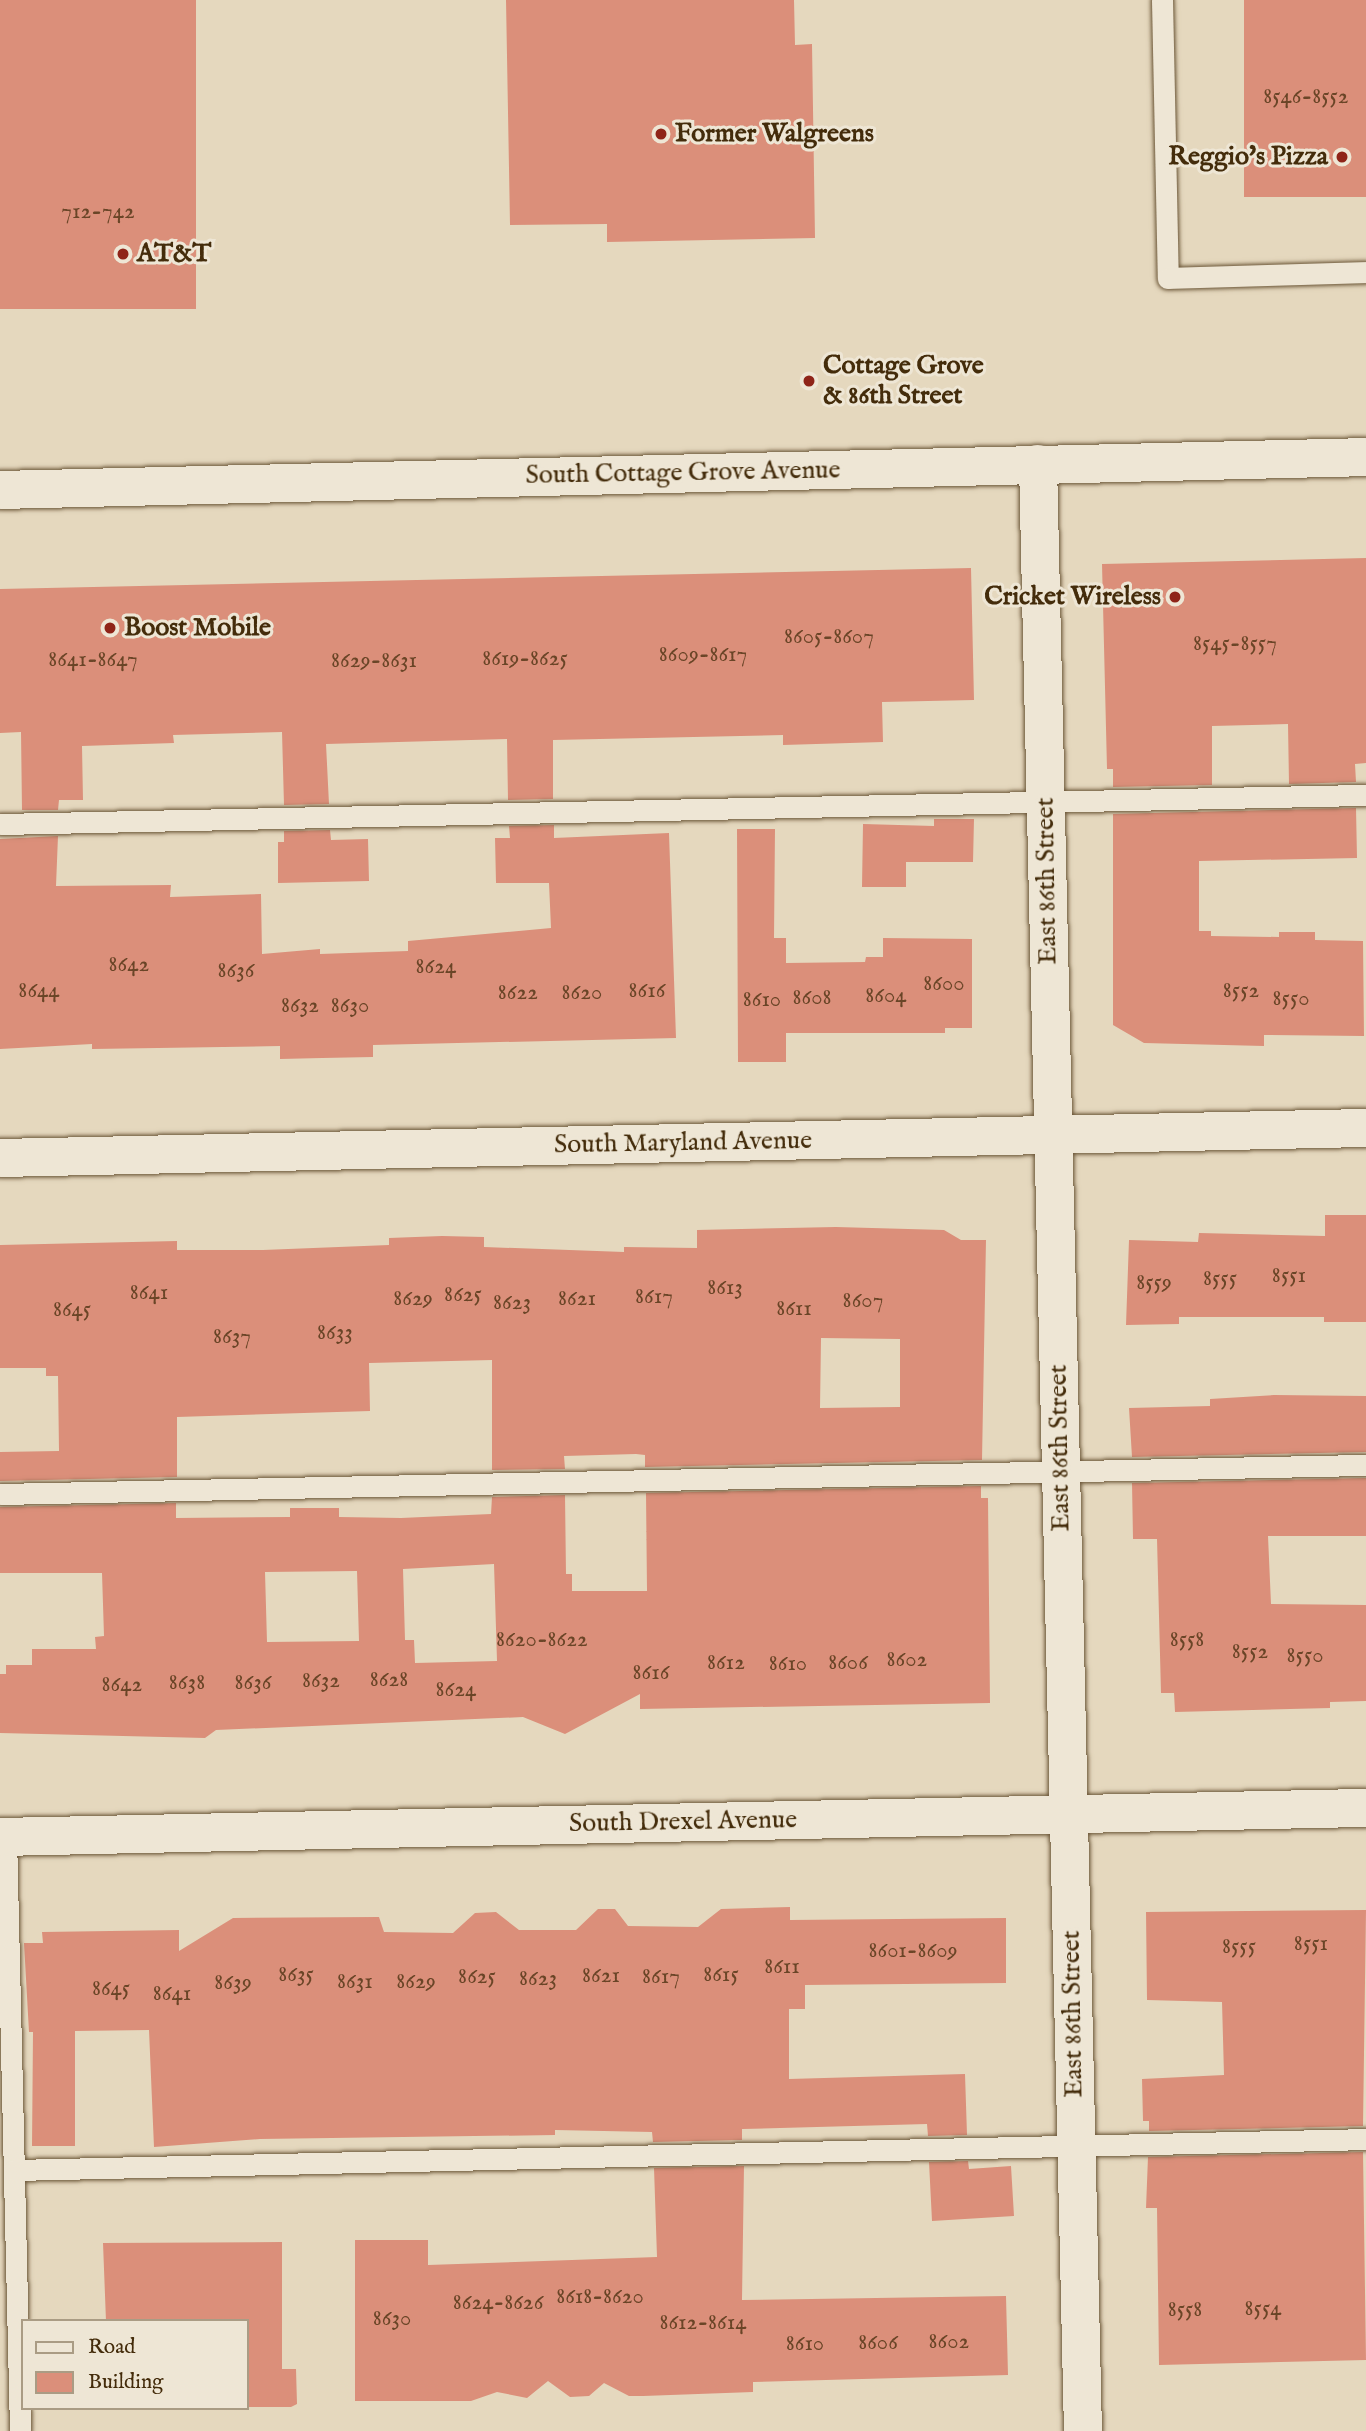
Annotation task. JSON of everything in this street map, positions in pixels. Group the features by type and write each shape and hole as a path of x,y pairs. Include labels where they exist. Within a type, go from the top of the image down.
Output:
{"street":[{"name":"South Cottage Grove Avenue","path":"0,490 1366,457"},
{"name":"East 86th Street","path":"1038,464 1083,2431"},
{"name":"South Maryland Avenue","path":"0,1158 1366,1128"},
{"name":"South Drexel Avenue","path":"3,1837 1366,1808"}],"lane":[{"path":"1162,0 1168,278 1366,272"},
{"path":"0,824 1366,795"},
{"path":"0,1494 1366,1465"},
{"path":"3,1837 20,2431"},
{"path":"14,2170 1366,2139"}],"building":[{"path":"0,0 196,0 196,309 0,309"},
{"name":"Former Walgreens","path":"506,0 794,0 795,45 812,44 815,238 607,242 607,224 510,225"},
{"path":"1244,0 1366,0 1366,197 1244,197"},
{"path":"1366,558 1366,763 1355,764 1356,782 1289,784 1288,724 1212,726 1212,785 1113,787 1113,769 1107,769 1102,564"},
{"path":"971,568 974,700 882,702 883,742 783,745 783,735 553,740 553,799 508,800 507,739 326,744 329,804 284,805 282,732 173,735 174,743 82,746 83,800 59,800 58,810 22,810 21,732 0,733 0,589"},
{"path":"1356,808 1357,858 1199,861 1199,931 1211,931 1211,936 1279,937 1279,932 1315,932 1315,940 1363,941 1364,1036 1264,1035 1264,1046 1144,1043 1113,1025 1113,814"},
{"path":"934,819 974,819 973,862 906,862 906,887 862,887 863,824 934,826"},
{"path":"554,825 554,838 669,833 676,1038 373,1045 373,1057 280,1059 280,1046 92,1049 92,1044 0,1049 0,839 58,836 56,886 171,885 170,897 261,894 262,954 320,949 320,954 408,951 408,941 551,928 549,883 496,883 495,838 510,838 509,826"},
{"path":"737,829 775,829 774,938 786,938 786,963 865,962 866,957 883,957 883,938 972,939 972,1028 945,1028 945,1033 786,1033 786,1062 738,1062"},
{"path":"330,830 331,840 368,839 369,881 278,883 278,842 284,842 284,831"},
{"path":"1325,1215 1366,1215 1366,1322 1324,1322 1324,1317 1179,1317 1179,1324 1126,1325 1129,1240 1198,1242 1199,1233 1325,1236"},
{"path":"836,1227 944,1230 961,1240 986,1240 982,1460 645,1467 645,1455 636,1454 564,1456 565,1469 492,1470 492,1360 369,1363 370,1411 177,1417 177,1477 0,1481 0,1452 59,1451 58,1376 46,1376 46,1368 0,1368 0,1245 177,1241 177,1250 263,1250 389,1245 389,1238 442,1236 484,1237 484,1247 624,1252 624,1247 697,1248 697,1230","holes":["821,1338 900,1339 900,1407 820,1408"]},
{"path":"1274,1395 1366,1396 1366,1452 1132,1457 1129,1408 1210,1406 1210,1399"},
{"path":"1366,1478 1366,1536 1268,1536 1271,1604 1366,1605 1366,1701 1330,1702 1330,1708 1175,1712 1174,1693 1161,1693 1157,1539 1133,1539 1132,1483"},
{"path":"981,1486 981,1498 988,1498 990,1703 640,1709 640,1694 565,1734 523,1717 216,1730 205,1738 0,1733 0,1674 6,1674 6,1665 32,1665 32,1649 96,1649 95,1637 104,1636 102,1573 0,1573 0,1507 176,1503 176,1518 290,1517 290,1508 339,1508 339,1517 401,1518 491,1514 492,1497 565,1495 566,1574 572,1574 572,1591 647,1591 646,1493","holes":["494,1564 497,1661 415,1663 414,1640 405,1640 403,1569","357,1571 359,1641 267,1642 265,1572"]},
{"path":"790,1907 790,1920 1006,1918 1006,1983 805,1985 805,2009 789,2009 789,2079 965,2074 967,2135 928,2136 927,2124 742,2129 742,2140 653,2142 652,2132 555,2130 555,2135 260,2139 154,2147 149,2030 75,2031 75,2146 32,2146 33,2032 29,2032 24,1943 43,1943 42,1932 179,1930 179,1951 233,1918 379,1917 384,1932 453,1933 475,1913 496,1912 519,1930 576,1930 598,1909 615,1909 628,1926 698,1927 721,1909"},
{"path":"1366,1910 1363,2126 1149,2131 1149,2121 1143,2121 1142,2079 1224,2075 1222,2002 1147,2000 1146,1912"},
{"path":"1363,2152 1366,2360 1159,2365 1157,2208 1146,2208 1148,2157"},
{"path":"968,2161 969,2169 1011,2166 1014,2216 932,2221 929,2162"},
{"path":"744,2166 742,2300 1006,2296 1008,2375 753,2382 753,2392 643,2396 629,2396 604,2383 589,2396 570,2397 548,2381 527,2398 497,2392 471,2401 355,2401 355,2240 428,2240 428,2265 657,2257 654,2168"},
{"path":"282,2242 282,2369 296,2369 297,2404 291,2407 248,2407 248,2319 106,2319 103,2243"}],"place":[{"name":"Former Walgreens","path":"661,134"},
{"name":"Reggio's Pizza","path":"1342,157"},
{"name":"AT&T","path":"123,254"},
{"name":"Cottage Grove & 86th Street","path":"809,381"},
{"name":"Cricket Wireless","path":"1175,597"},
{"name":"Boost Mobile","path":"110,628"}]}
